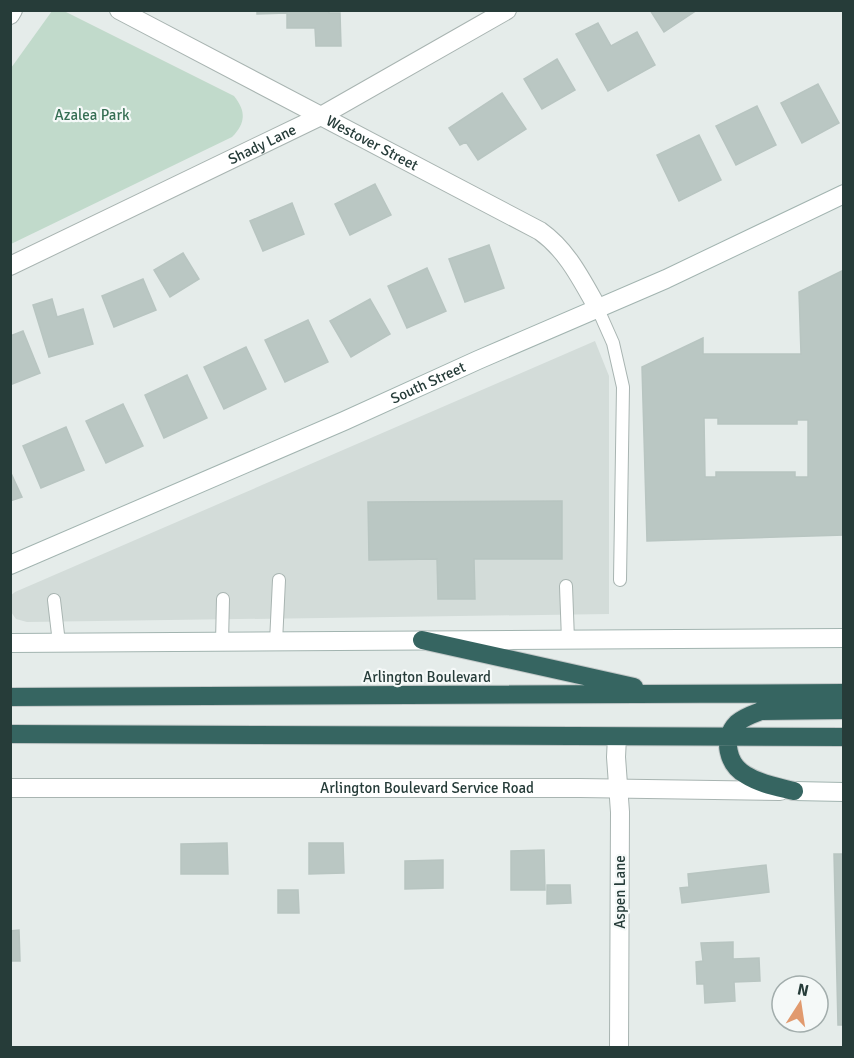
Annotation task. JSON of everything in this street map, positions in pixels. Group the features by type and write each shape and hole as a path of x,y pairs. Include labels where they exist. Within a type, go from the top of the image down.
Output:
{"highway":[{"path":"422,640 668,695"},
{"name":"Arlington Boulevard","path":"10,697 843,693"},
{"path":"795,791 756,781 737,769 728,749 729,737 738,722 748,715 761,711 843,710"},
{"path":"10,734 843,737"}],"street":[{"path":"10,15 14,10"},
{"name":"Westover Street","path":"118,10 546,236 568,257 597,307"},
{"name":"Shady Lane","path":"10,266 321,116 507,10"},
{"name":"South Street","path":"10,571 19,561 344,421 597,307 666,279 843,194"},
{"path":"15,641 59,643 843,638"},
{"name":"Aspen Lane","path":"617,736 620,864 619,1047"},
{"name":"Arlington Boulevard Service Road","path":"10,788 618,788 843,792"}],"lane":[{"path":"597,307 613,343 623,387 620,580"},
{"path":"276,642 279,580"},
{"path":"567,586 568,640"},
{"path":"222,642 223,599"},
{"path":"54,600 59,643"}],"shaded area":[{"path":"595,341 609,376 609,614 27,622 16,619 11,612 10,596 15,592"}],"green space":[{"name":"Azalea Park","path":"52,11 64,11 234,96 241,107 243,117 240,127 232,137 11,244 11,68"}],"building":[{"path":"257,10 329,10 329,13 340,13 341,46 316,46 315,28 287,28 287,13 257,14"},
{"path":"650,10 697,10 664,32"},
{"path":"598,23 611,46 637,32 655,65 608,91 576,34"},
{"path":"557,59 575,90 542,109 524,79"},
{"path":"818,84 839,123 802,143 781,103"},
{"path":"502,93 526,129 478,160 466,142 460,145 449,128"},
{"path":"757,106 776,145 736,165 716,126"},
{"path":"699,135 721,180 679,201 657,155"},
{"path":"375,184 391,215 350,235 335,204"},
{"path":"292,203 304,234 263,251 250,221"},
{"path":"489,245 504,288 465,302 449,259"},
{"path":"183,253 199,279 170,297 154,270"},
{"path":"427,268 446,311 407,328 388,286"},
{"path":"844,270 844,535 647,541 642,367 703,338 703,354 801,354 799,292","holes":["704,418 718,418 718,424 797,424 797,420 808,420 808,477 795,477 795,472 716,472 716,477 705,477"]},
{"path":"143,279 156,310 114,327 102,296"},
{"path":"52,299 57,317 83,309 93,344 49,357 33,305"},
{"path":"370,299 390,334 351,357 330,321"},
{"path":"308,320 328,362 285,382 265,340"},
{"path":"23,331 40,373 10,385 10,336"},
{"path":"246,347 266,389 224,409 204,367"},
{"path":"187,375 207,418 164,438 145,395"},
{"path":"123,404 143,446 106,463 86,421"},
{"path":"66,427 84,470 41,488 23,446"},
{"path":"10,471 22,497 10,501"},
{"path":"562,501 562,559 474,559 475,599 438,599 437,559 369,560 368,502"},
{"path":"227,843 228,874 181,874 181,844"},
{"path":"309,843 343,843 344,873 309,874"},
{"path":"544,850 545,890 511,890 511,851"},
{"path":"834,854 844,854 844,1025 838,1025"},
{"path":"443,860 443,888 405,889 405,861"},
{"path":"766,865 769,892 682,903 680,888 689,887 688,874"},
{"path":"547,885 570,885 571,903 547,904"},
{"path":"278,890 298,890 299,913 278,913"},
{"path":"19,930 20,961 10,961 10,931"},
{"path":"733,942 733,959 759,958 760,981 734,982 735,1001 705,1003 704,984 697,984 696,962 703,961 701,943"}]}
